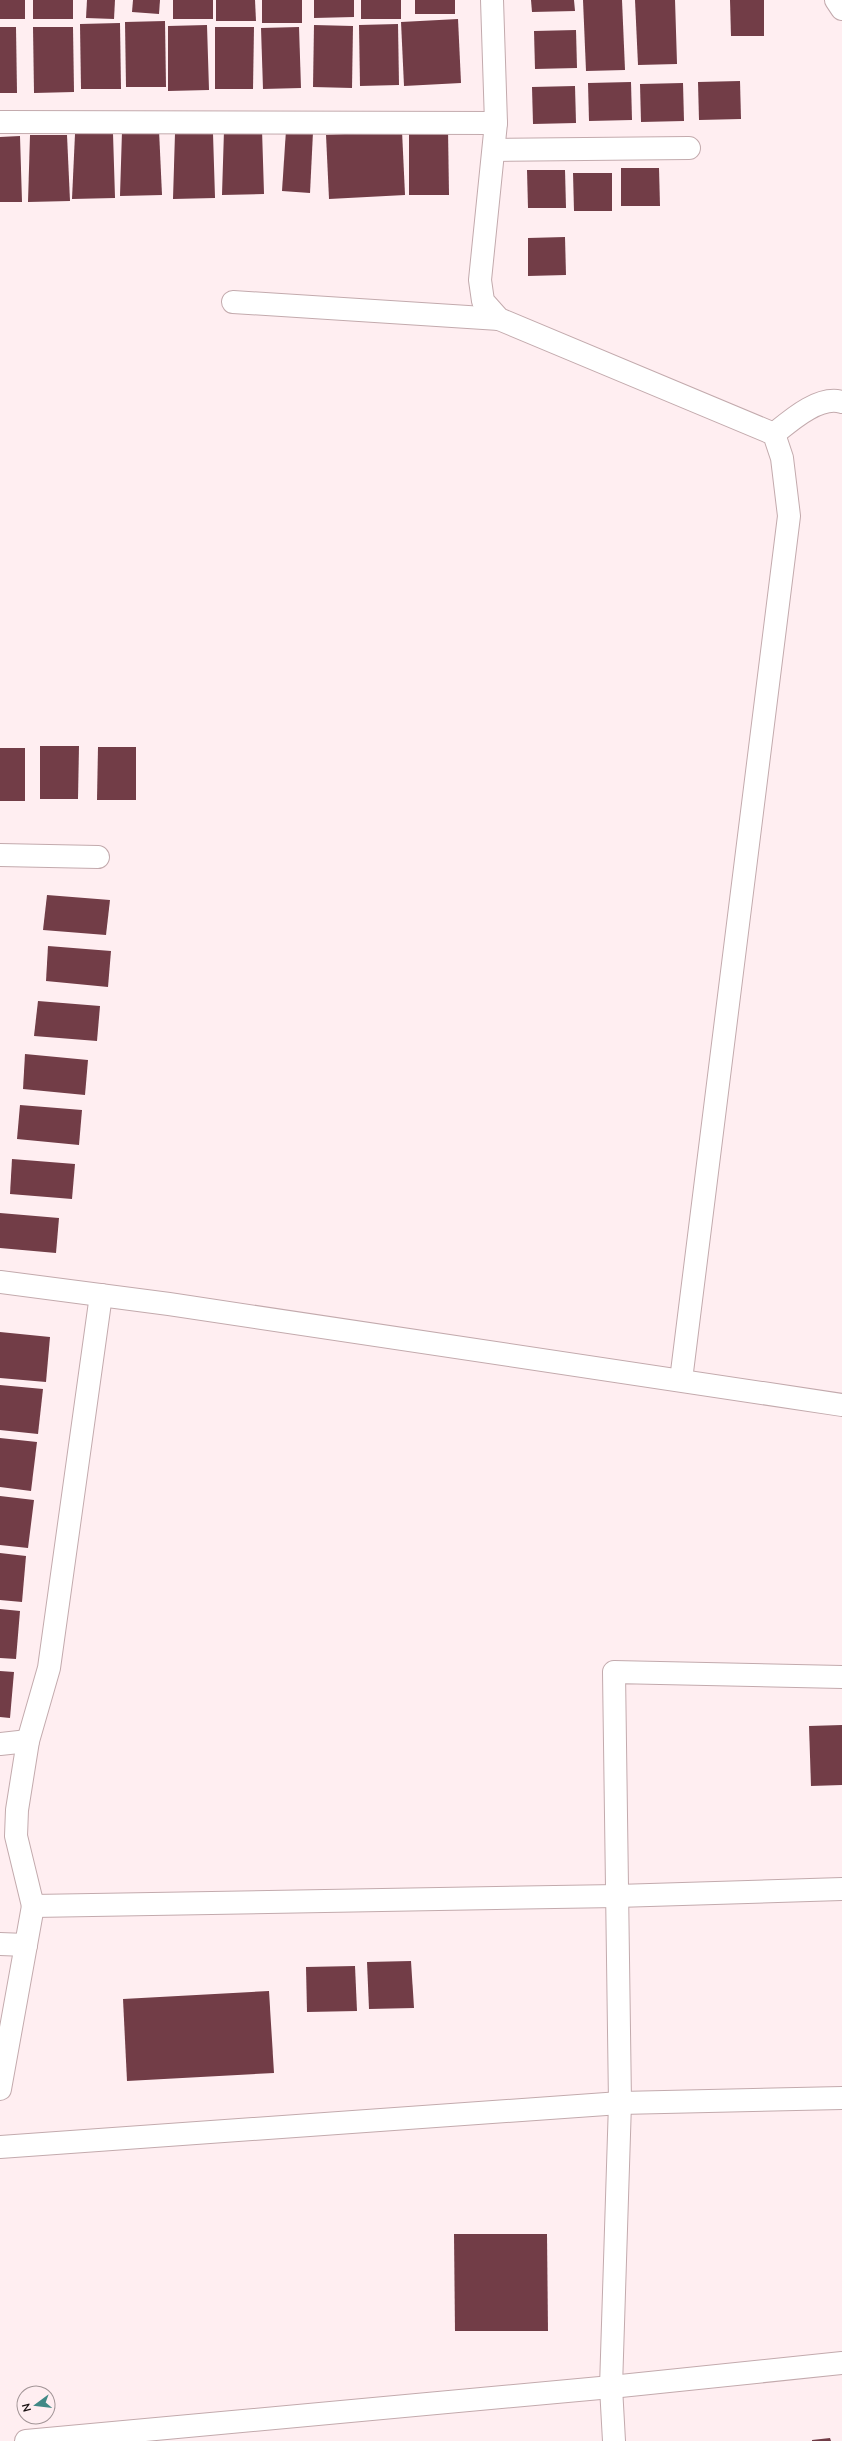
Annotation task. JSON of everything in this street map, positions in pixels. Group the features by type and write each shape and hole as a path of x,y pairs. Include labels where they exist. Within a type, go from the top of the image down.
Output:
{"street":[{"path":"492,0 496,123 495,150 480,280 483,301 499,319"},
{"path":"836,0 842,9"},
{"path":"0,122 496,123"},
{"path":"495,150 689,148"},
{"path":"233,302 499,319 774,434 782,458 789,516 681,1380"},
{"path":"774,434 800,412 835,400 842,402"},
{"path":"0,855 98,858"},
{"path":"0,1282 101,1295 842,1405"},
{"path":"0,2089 33,1906 16,1836 17,1810 28,1741 49,1668 101,1295"},
{"path":"614,2441 612,2387 620,2103 614,1672 842,1678"},
{"path":"0,1744 28,1741"},
{"path":"33,1906 617,1896 842,1888"},
{"path":"0,1944 26,1945"},
{"path":"0,2147 620,2103 842,2098"},
{"path":"26,2441 612,2387 842,2363"}],"building":[{"path":"0,0 25,0 25,19 0,19"},
{"path":"33,0 73,0 73,19 33,19"},
{"path":"87,0 115,0 114,19 86,18"},
{"path":"133,0 160,0 159,14 132,12"},
{"path":"173,0 213,0 213,19 173,19"},
{"path":"216,0 255,0 256,21 216,21"},
{"path":"262,0 302,0 302,23 262,23"},
{"path":"314,0 354,0 354,17 314,18"},
{"path":"361,0 401,0 401,19 361,19"},
{"path":"415,0 455,0 455,14 415,14"},
{"path":"531,0 574,0 575,11 532,12"},
{"path":"583,0 622,0 625,70 586,71"},
{"path":"635,0 675,0 677,64 638,65"},
{"path":"730,0 764,0 764,36 731,36"},
{"path":"458,19 461,83 404,86 401,22"},
{"path":"165,21 166,87 126,87 125,22"},
{"path":"120,23 121,89 81,89 80,24"},
{"path":"398,24 399,85 360,86 359,25"},
{"path":"207,25 209,90 168,91 168,26"},
{"path":"314,25 353,26 352,88 313,87"},
{"path":"0,27 16,27 17,93 0,93"},
{"path":"33,27 73,27 74,92 34,93"},
{"path":"215,27 254,27 253,89 215,89"},
{"path":"299,27 301,88 263,89 261,28"},
{"path":"576,30 577,68 535,69 534,31"},
{"path":"740,81 741,119 699,120 698,82"},
{"path":"631,82 632,120 589,121 588,83"},
{"path":"683,83 684,121 641,122 640,84"},
{"path":"575,86 576,123 533,124 532,87"},
{"path":"262,129 264,194 222,195 224,130"},
{"path":"448,129 449,195 409,195 409,130"},
{"path":"159,130 162,195 120,196 122,131"},
{"path":"286,130 313,132 310,193 282,191"},
{"path":"402,131 405,195 329,199 326,135"},
{"path":"113,133 115,198 72,199 75,134"},
{"path":"175,133 213,133 215,198 173,199"},
{"path":"30,135 67,135 70,201 28,202"},
{"path":"20,136 22,202 0,202 0,137"},
{"path":"621,168 659,168 660,206 621,206"},
{"path":"527,170 565,170 566,208 528,208"},
{"path":"573,173 612,173 612,211 574,211"},
{"path":"565,237 566,275 528,276 528,238"},
{"path":"40,746 79,746 78,799 40,799"},
{"path":"98,747 136,747 136,800 97,800"},
{"path":"0,748 25,748 25,801 0,801"},
{"path":"47,895 110,900 106,935 43,930"},
{"path":"48,946 111,951 108,987 46,981"},
{"path":"38,1001 100,1006 97,1041 34,1036"},
{"path":"25,1054 88,1060 85,1095 23,1089"},
{"path":"20,1105 82,1110 79,1145 17,1139"},
{"path":"12,1159 75,1164 72,1199 10,1194"},
{"path":"0,1213 59,1218 56,1253 0,1248"},
{"path":"0,1332 50,1337 46,1382 0,1378"},
{"path":"0,1385 43,1389 38,1434 0,1430"},
{"path":"0,1438 37,1442 31,1491 0,1487"},
{"path":"0,1496 34,1500 28,1548 0,1545"},
{"path":"0,1553 26,1556 22,1602 0,1600"},
{"path":"0,1609 20,1611 16,1659 0,1658"},
{"path":"0,1671 14,1672 10,1718 0,1717"},
{"path":"842,1725 842,1785 811,1786 809,1726"},
{"path":"411,1961 414,2008 369,2009 367,1962"},
{"path":"355,1966 357,2011 307,2012 306,1967"},
{"path":"269,1991 274,2073 127,2081 123,1999"},
{"path":"454,2234 547,2234 548,2331 455,2331"},
{"path":"830,2438 831,2441 812,2441 812,2440"}]}
